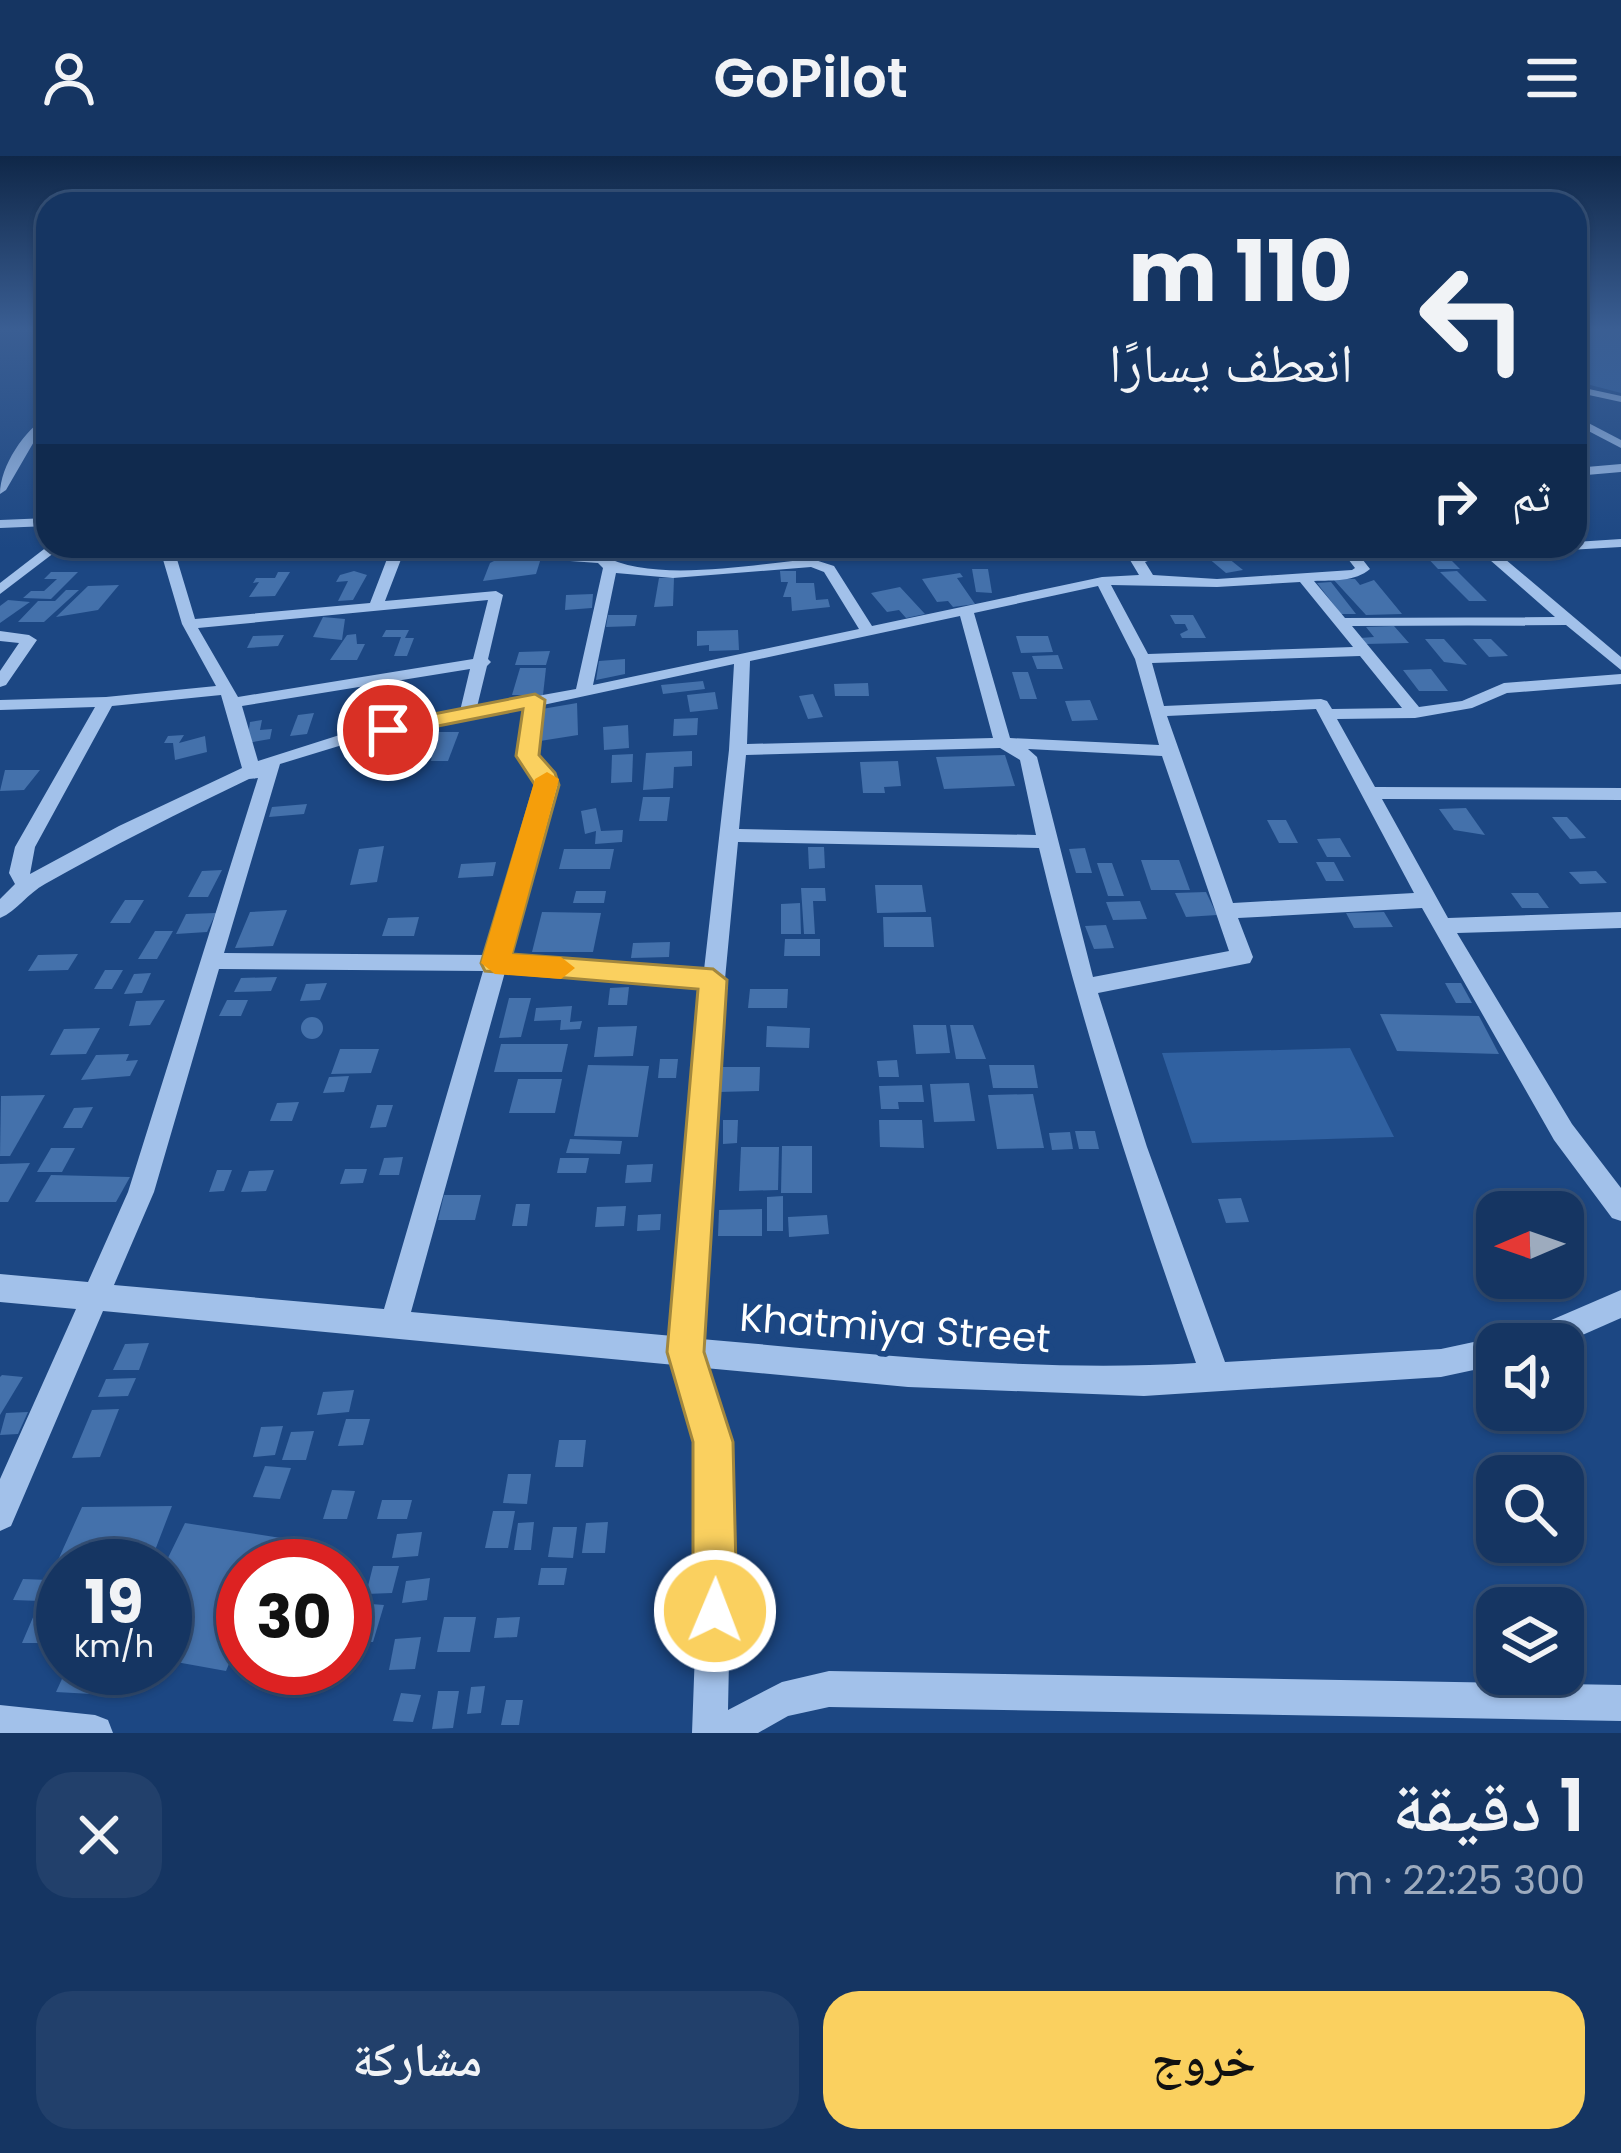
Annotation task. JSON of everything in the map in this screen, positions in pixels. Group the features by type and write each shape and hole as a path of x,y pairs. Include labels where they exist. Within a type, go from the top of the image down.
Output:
{"street":[{"path":"1587,426 1621,445"},
{"path":"0,490 36,429"},
{"path":"1587,471 1621,468"},
{"path":"0,524 36,522"},
{"path":"1587,546 1619,545"},
{"path":"0,590 41,558"},
{"path":"0,1515 141,1192 263,768 189,624 170,558"},
{"path":"376,605 398,558"},
{"path":"587,558 602,559 610,568 674,574 812,563 829,569 869,633"},
{"path":"812,563 816,558"},
{"path":"1137,558 1148,579"},
{"path":"10,899 126,830 263,768 349,737 869,633 1102,581 1306,580 1355,574 1363,569 1354,558"},
{"path":"1494,558 1621,665"},
{"path":"583,692 610,568"},
{"path":"1306,580 1415,713"},
{"path":"1084,987 1242,956 1168,751 1143,659 1102,581"},
{"path":"189,624 496,595 467,715"},
{"path":"966,611 1004,743 1028,757 1084,987 1152,1206 1215,1375"},
{"path":"1343,622 1567,621"},
{"path":"0,636 29,640 0,682"},
{"path":"1143,659 1364,651"},
{"path":"710,1733 713,1442 686,1352 742,658"},
{"path":"0,704 230,696 483,662"},
{"path":"1330,714 1415,713 1466,706 1504,688 1621,679"},
{"path":"393,1326 547,785 547,778 527,756 535,700"},
{"path":"10,899 25,847 106,702"},
{"path":"1159,711 1321,704 1442,926 1563,1132 1621,1209"},
{"path":"738,750 1004,743 1168,751"},
{"path":"1370,794 1621,794"},
{"path":"730,835 1046,842"},
{"path":"1228,911 1428,900"},
{"path":"1442,926 1621,920"},
{"path":"211,961 495,963 713,980"},
{"name":"Khatmiya Street","path":"0,1288 686,1352 1022,1377 1144,1381 1442,1363 1476,1356"},
{"path":"1577,1323 1621,1304"},
{"path":"722,1733 782,1700 829,1690 1621,1703"},
{"path":"0,1723 95,1733"}],"shaded area":[{"path":"1350,1048 1394,1137 1192,1143 1162,1053"}],"building":[{"path":"541,558 536,574 483,581 490,563 498,559"},
{"path":"1208,558 1228,558 1243,570 1226,573"},
{"path":"1428,558 1449,558 1460,569 1438,569"},
{"path":"972,569 988,569 992,593 976,592"},
{"path":"354,571 367,575 353,600 338,601 348,581 336,582 340,575"},
{"path":"780,571 796,571 796,583 814,583 816,600 828,599 830,607 792,611 791,597 783,597 788,582 781,582"},
{"path":"1457,571 1487,601 1469,601 1440,572"},
{"path":"51,572 78,572 51,599 23,598 31,591 44,591 57,579 44,579"},
{"path":"278,572 290,572 275,596 249,597 259,582 253,583 256,578 275,578"},
{"path":"960,573 963,577 957,578 975,604 953,607 948,601 937,602 922,579"},
{"path":"659,578 674,578 673,606 654,607"},
{"path":"1333,579 1355,579 1360,585 1374,580 1402,614 1366,615"},
{"path":"1331,582 1356,614 1341,614 1317,583"},
{"path":"119,585 98,610 56,617 88,586"},
{"path":"900,587 925,614 906,618 899,610 887,612 871,593"},
{"path":"66,590 79,590 44,622 18,622 38,601 55,601"},
{"path":"593,594 592,608 565,610 566,595"},
{"path":"8,600 30,602 0,623 0,606"},
{"path":"608,615 637,615 635,626 606,627"},
{"path":"1170,615 1193,615 1206,638 1182,638 1180,634 1188,630 1185,624 1175,624"},
{"path":"323,617 345,619 342,640 313,637"},
{"path":"1394,626 1409,643 1365,644 1360,638 1374,637 1366,627"},
{"path":"386,630 409,630 405,638 414,638 407,656 394,656 401,637 382,637"},
{"path":"738,630 739,650 709,651 709,645 697,646 697,631"},
{"path":"356,634 357,644 365,644 357,660 330,660 347,635"},
{"path":"284,635 278,646 247,648 253,636"},
{"path":"1016,636 1048,636 1053,652 1021,653"},
{"path":"1425,639 1444,639 1467,665 1444,662"},
{"path":"1473,639 1491,639 1508,656 1489,657"},
{"path":"550,651 546,665 515,665 519,652"},
{"path":"1058,655 1063,669 1037,669 1032,656"},
{"path":"625,659 625,674 596,680 599,661"},
{"path":"520,668 546,668 543,695 512,695"},
{"path":"1431,669 1448,691 1419,691 1403,670"},
{"path":"1012,672 1028,672 1037,699 1020,699"},
{"path":"703,681 705,689 663,694 661,685"},
{"path":"868,683 869,696 835,696 834,684"},
{"path":"715,692 718,709 690,712 687,695"},
{"path":"813,694 823,717 808,719 799,696"},
{"path":"1090,700 1098,720 1072,721 1065,701"},
{"path":"577,703 578,735 540,741 542,709"},
{"path":"314,713 307,734 290,736 298,715"},
{"path":"698,718 697,735 673,736 674,719"},
{"path":"262,720 260,730 272,729 270,739 247,743 250,722"},
{"path":"628,725 629,748 604,750 603,727"},
{"path":"436,732 459,732 448,761 431,761"},
{"path":"184,735 179,743 205,736 207,752 175,760 173,743 164,743 168,736"},
{"path":"692,751 692,766 674,767 673,788 643,790 646,753"},
{"path":"633,754 632,782 611,783 612,755"},
{"path":"1005,755 1015,786 944,789 936,757"},
{"path":"898,761 901,786 884,787 885,793 863,793 860,762"},
{"path":"5,770 40,770 24,790 0,791"},
{"path":"643,797 670,797 667,821 639,821"},
{"path":"307,804 304,814 269,817 272,807"},
{"path":"596,808 601,831 623,830 622,842 595,844 596,831 585,834 581,811"},
{"path":"1466,808 1485,835 1454,830 1439,809"},
{"path":"1552,817 1567,817 1586,838 1570,839"},
{"path":"1267,820 1286,820 1298,843 1279,843"},
{"path":"1340,838 1351,857 1327,857 1317,839"},
{"path":"384,846 377,882 350,885 359,849"},
{"path":"808,847 824,847 825,868 809,869"},
{"path":"1085,848 1092,873 1076,873 1069,849"},
{"path":"564,849 614,849 610,869 559,869"},
{"path":"1141,860 1179,860 1190,890 1151,890"},
{"path":"496,862 493,876 458,878 461,864"},
{"path":"1316,862 1334,862 1344,881 1326,881"},
{"path":"1097,863 1112,863 1124,896 1108,896"},
{"path":"222,870 208,897 188,897 202,871"},
{"path":"1596,871 1607,883 1580,884 1569,872"},
{"path":"875,885 922,885 926,912 877,913"},
{"path":"801,888 825,888 826,901 813,901 815,934 804,934"},
{"path":"576,891 606,891 604,903 573,903"},
{"path":"1206,892 1217,915 1186,917 1175,893"},
{"path":"1511,893 1538,893 1549,908 1522,908"},
{"path":"125,900 144,900 130,923 110,923"},
{"path":"1140,901 1147,919 1113,920 1106,902"},
{"path":"800,903 801,934 781,934 781,904"},
{"path":"287,910 273,946 235,948 250,912"},
{"path":"542,912 601,913 593,952 532,952"},
{"path":"1384,912 1393,927 1354,928 1346,913"},
{"path":"216,913 207,932 176,934 186,914"},
{"path":"419,917 414,936 382,936 388,918"},
{"path":"883,917 931,917 934,947 884,947"},
{"path":"1106,925 1114,948 1094,949 1085,926"},
{"path":"155,931 173,931 157,959 138,959"},
{"path":"785,939 820,939 820,956 784,956"},
{"path":"670,942 669,957 631,958 633,943"},
{"path":"78,954 68,970 28,971 38,955"},
{"path":"105,970 123,970 112,989 94,989"},
{"path":"151,973 142,993 124,994 134,974"},
{"path":"277,977 271,991 234,992 241,978"},
{"path":"327,983 320,1000 300,1001 306,984"},
{"path":"1445,983 1461,983 1472,1003 1456,1003"},
{"path":"629,987 627,1005 608,1005 610,988"},
{"path":"750,989 788,989 787,1008 748,1008"},
{"path":"509,998 531,998 521,1037 499,1038"},
{"path":"165,1000 150,1025 129,1026 136,1001"},
{"path":"227,1000 248,1000 241,1016 219,1016"},
{"path":"572,1006 570,1022 582,1021 580,1029 560,1030 561,1020 534,1021 536,1008"},
{"path":"1380,1014 1479,1016 1499,1054 1397,1051"},
{"path":"312,1017 323,1028 312,1039 301,1028"},
{"path":"913,1025 946,1025 950,1053 916,1054"},
{"path":"950,1025 973,1025 986,1059 956,1059"},
{"path":"637,1026 633,1056 594,1057 598,1027"},
{"path":"767,1026 810,1028 809,1048 766,1047"},
{"path":"100,1028 86,1054 50,1055 64,1029"},
{"path":"501,1044 568,1044 562,1072 494,1072"},
{"path":"340,1049 379,1049 371,1073 331,1074"},
{"path":"129,1054 126,1061 138,1060 130,1076 81,1080 96,1055"},
{"path":"660,1059 678,1059 676,1078 658,1078"},
{"path":"897,1060 899,1077 879,1077 877,1061"},
{"path":"588,1065 649,1066 638,1137 574,1136"},
{"path":"989,1065 1034,1065 1038,1088 993,1088"},
{"path":"719,1067 760,1067 759,1091 718,1092"},
{"path":"349,1076 344,1092 323,1093 329,1077"},
{"path":"518,1079 562,1079 555,1113 509,1113"},
{"path":"969,1083 975,1121 934,1122 930,1084"},
{"path":"922,1085 924,1102 898,1102 899,1109 881,1109 879,1086"},
{"path":"1033,1094 1044,1148 997,1149 988,1095"},
{"path":"45,1095 10,1156 0,1156 1,1096"},
{"path":"299,1102 292,1121 270,1121 277,1103"},
{"path":"377,1105 393,1105 386,1127 370,1128"},
{"path":"93,1107 82,1128 63,1128 74,1108"},
{"path":"723,1120 738,1120 737,1143 723,1144"},
{"path":"879,1120 922,1120 924,1148 880,1147"},
{"path":"1075,1131 1095,1131 1099,1149 1079,1149"},
{"path":"1070,1132 1073,1149 1052,1150 1049,1133"},
{"path":"570,1139 622,1141 620,1154 566,1153"},
{"path":"782,1146 812,1146 812,1193 781,1193"},
{"path":"741,1147 779,1147 778,1190 739,1191"},
{"path":"51,1148 75,1148 62,1172 37,1172"},
{"path":"403,1157 399,1175 379,1175 384,1158"},
{"path":"560,1158 589,1158 586,1173 557,1173"},
{"path":"30,1163 8,1202 0,1202 0,1164"},
{"path":"653,1164 651,1182 625,1183 627,1165"},
{"path":"345,1169 367,1169 363,1183 340,1184"},
{"path":"217,1170 232,1170 224,1191 209,1192"},
{"path":"274,1170 266,1191 241,1192 249,1171"},
{"path":"51,1175 130,1177 116,1202 35,1202"},
{"path":"444,1195 481,1195 475,1220 438,1220"},
{"path":"783,1196 783,1231 767,1231 767,1197"},
{"path":"1241,1198 1249,1222 1226,1223 1218,1199"},
{"path":"516,1204 530,1204 527,1226 512,1226"},
{"path":"626,1206 624,1226 595,1227 597,1207"},
{"path":"762,1209 762,1236 718,1236 719,1210"},
{"path":"661,1214 660,1230 637,1231 638,1215"},
{"path":"827,1215 829,1234 789,1237 788,1217"},
{"path":"149,1343 139,1370 113,1370 125,1344"},
{"path":"0,1377 23,1377 0,1415"},
{"path":"136,1378 128,1396 98,1397 106,1379"},
{"path":"354,1390 349,1412 317,1415 323,1392"},
{"path":"119,1409 100,1457 72,1458 92,1410"},
{"path":"28,1412 18,1434 0,1435 6,1413"},
{"path":"346,1419 370,1419 363,1445 338,1446"},
{"path":"283,1426 275,1455 253,1457 261,1427"},
{"path":"314,1431 306,1460 282,1460 291,1432"},
{"path":"559,1440 586,1440 583,1467 555,1467"},
{"path":"265,1466 291,1468 280,1499 253,1497"},
{"path":"508,1474 531,1474 527,1504 503,1503"},
{"path":"332,1490 355,1491 347,1519 323,1519"},
{"path":"382,1500 412,1500 407,1519 377,1519"},
{"path":"172,1506 159,1539 68,1539 82,1507"},
{"path":"493,1511 515,1511 508,1548 485,1548"},
{"path":"534,1522 531,1550 514,1550 518,1523"},
{"path":"608,1522 605,1553 582,1553 586,1523"},
{"path":"185,1523 281,1538 216,1539 216,1669 192,1665 192,1539 177,1539"},
{"path":"553,1527 577,1527 573,1558 548,1557"},
{"path":"422,1532 418,1556 392,1558 397,1534"},
{"path":"373,1566 399,1566 392,1593 372,1594"},
{"path":"541,1568 567,1568 564,1585 538,1585"},
{"path":"430,1578 427,1600 402,1603 406,1581"},
{"path":"23,1579 36,1580 36,1601 13,1600"},
{"path":"372,1604 384,1605 373,1642"},
{"path":"36,1610 36,1643 22,1643"},
{"path":"444,1617 476,1617 470,1652 437,1652"},
{"path":"520,1617 517,1637 494,1638 497,1618"},
{"path":"421,1637 415,1669 389,1670 395,1639"},
{"path":"485,1686 481,1713 467,1714 471,1687"},
{"path":"438,1691 459,1691 453,1728 432,1729"},
{"path":"401,1693 421,1695 413,1722 393,1721"},
{"path":"506,1700 523,1700 519,1725 501,1725"}],"slow traffic":[{"path":"547,779 495,963 561,968"}],"route":[{"path":"388,730 535,700 527,756 547,778 547,785 495,963 713,980 686,1352 713,1442 715,1611"}]}
